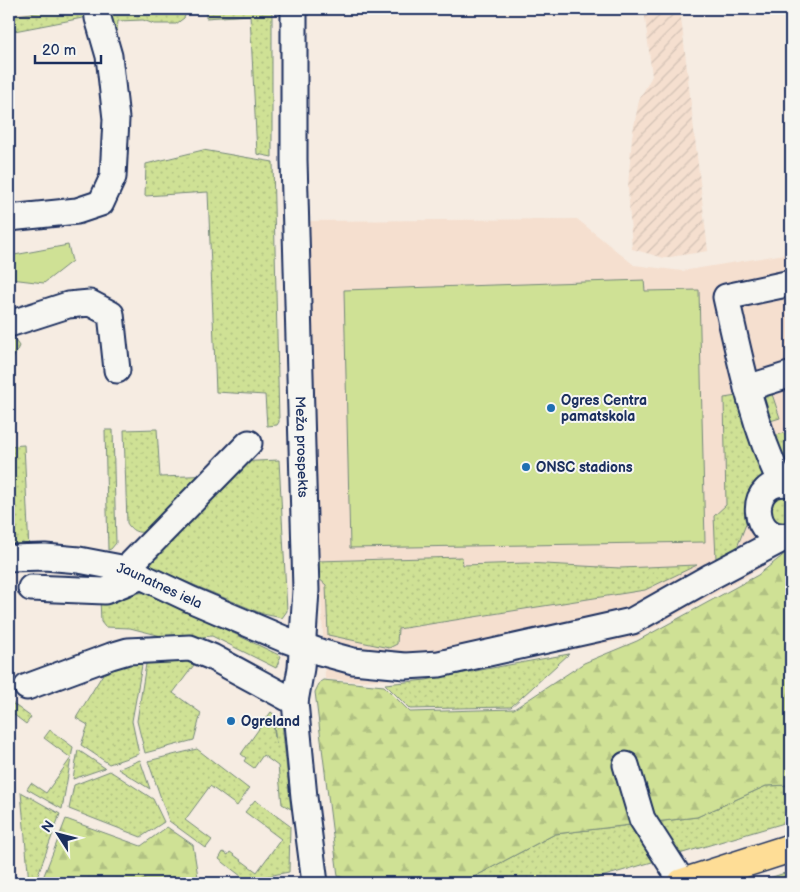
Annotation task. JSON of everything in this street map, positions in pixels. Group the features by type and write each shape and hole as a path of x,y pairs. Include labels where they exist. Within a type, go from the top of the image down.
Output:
{"main road":[{"path":"682,883 791,848"}],"street":[{"path":"9,218 77,211 101,203 113,177 116,119 109,56 97,9"},
{"name":"Meža prospekts","path":"294,9 294,169 306,590 301,668 295,702 315,883"},
{"path":"790,536 777,536 768,532 760,523 757,511 762,495 768,488 786,484 767,454 747,388 726,297 791,283"},
{"path":"9,324 68,305 90,303 111,314 117,370"},
{"path":"747,388 789,375"},
{"path":"31,588 105,591 134,573 249,444"},
{"path":"738,562 746,544 760,523"},
{"name":"Jaunatnes iela","path":"9,558 45,557 134,573 192,600 303,646 353,661 406,666 439,664 632,621 738,562 790,536"},
{"path":"27,687 128,651 190,648 212,657 295,702"},
{"path":"626,765 642,819 682,883"}],"shaded area":[{"path":"644,9 680,9 708,251 664,258 632,249 628,187 632,137 639,100 652,76"},
{"name":"Ogres Centra pamatskola","path":"577,219 634,265 682,271 791,253 791,545 758,570 637,637 426,678 352,681 325,679 303,221"}],"green space":[{"path":"62,9 89,9 93,16 9,32 9,16"},
{"path":"106,9 188,9 184,18 176,24 154,24 143,20 118,21 117,32 109,32"},
{"path":"206,9 272,9 272,157 257,154 250,15 206,18"},
{"path":"203,150 273,162 279,422 277,425 267,426 265,395 216,392 208,192 145,196 146,164"},
{"path":"68,245 72,261 44,283 11,279 9,256"},
{"name":"ONSC stadions","path":"644,280 645,291 699,290 705,542 350,548 344,290"},
{"path":"9,334 19,346 13,359 9,360"},
{"path":"771,391 780,418 767,422 759,395"},
{"path":"743,395 768,467 736,550 716,559 714,516 726,505 724,398"},
{"path":"157,429 160,477 216,475 155,530 139,532 133,530 127,523 124,430"},
{"path":"105,430 113,430 116,543 108,550"},
{"path":"784,433 787,440 791,443 791,476 773,436"},
{"path":"24,445 29,551 9,551 9,446"},
{"path":"279,460 287,611 282,618 263,614 139,562 235,462"},
{"path":"791,491 791,528 776,526 767,504 769,499"},
{"path":"791,549 791,785 766,786 697,817 555,834 472,878 408,883 357,883 338,876 315,692 320,682 323,680 384,686 410,712 514,709 584,663 637,641 758,575"},
{"path":"462,557 463,565 526,563 620,568 697,565 645,590 398,629 397,644 389,648 328,635 326,585 317,577 317,561"},
{"path":"147,592 281,656 276,668 212,636 199,637 189,643 130,628 105,627 101,622 100,598"},
{"path":"163,654 197,661 173,693 201,713 194,740 145,753 137,721 146,664"},
{"path":"569,654 511,707 410,709 385,684 426,680"},
{"path":"138,658 142,665 132,721 139,754 109,764 81,745 88,725 76,718 103,674 115,664"},
{"path":"9,701 31,717 26,724 9,711"},
{"path":"271,712 276,716 273,724 276,744 274,724 277,716 282,723 291,809 282,804 278,766 263,755 254,768 244,761 246,758 241,754"},
{"path":"50,730 73,747 62,809 27,789 31,783 46,793 71,758 44,738"},
{"path":"197,749 249,789 237,806 210,786 185,820 212,840 206,848 169,821 148,761"},
{"path":"78,750 105,768 73,779"},
{"path":"140,760 150,789 118,769"},
{"path":"110,771 153,799 164,822 141,837 69,809 74,785"},
{"path":"791,785 791,821 581,883 408,883 472,878 555,834 697,817 766,786"},
{"path":"21,792 60,814 35,883 29,883"},
{"path":"255,800 290,826 289,872 246,880 219,859 223,852 228,855 230,852 257,872 281,839 245,812"},
{"path":"66,819 141,846 167,827 193,845 199,883 41,883"},
{"path":"791,871 791,883 754,883"}],"place":[{"name":"Ogres Centra pamatskola","path":"551,408"},
{"name":"ONSC stadions","path":"526,467"},
{"name":"Ogreland","path":"231,721"}]}
